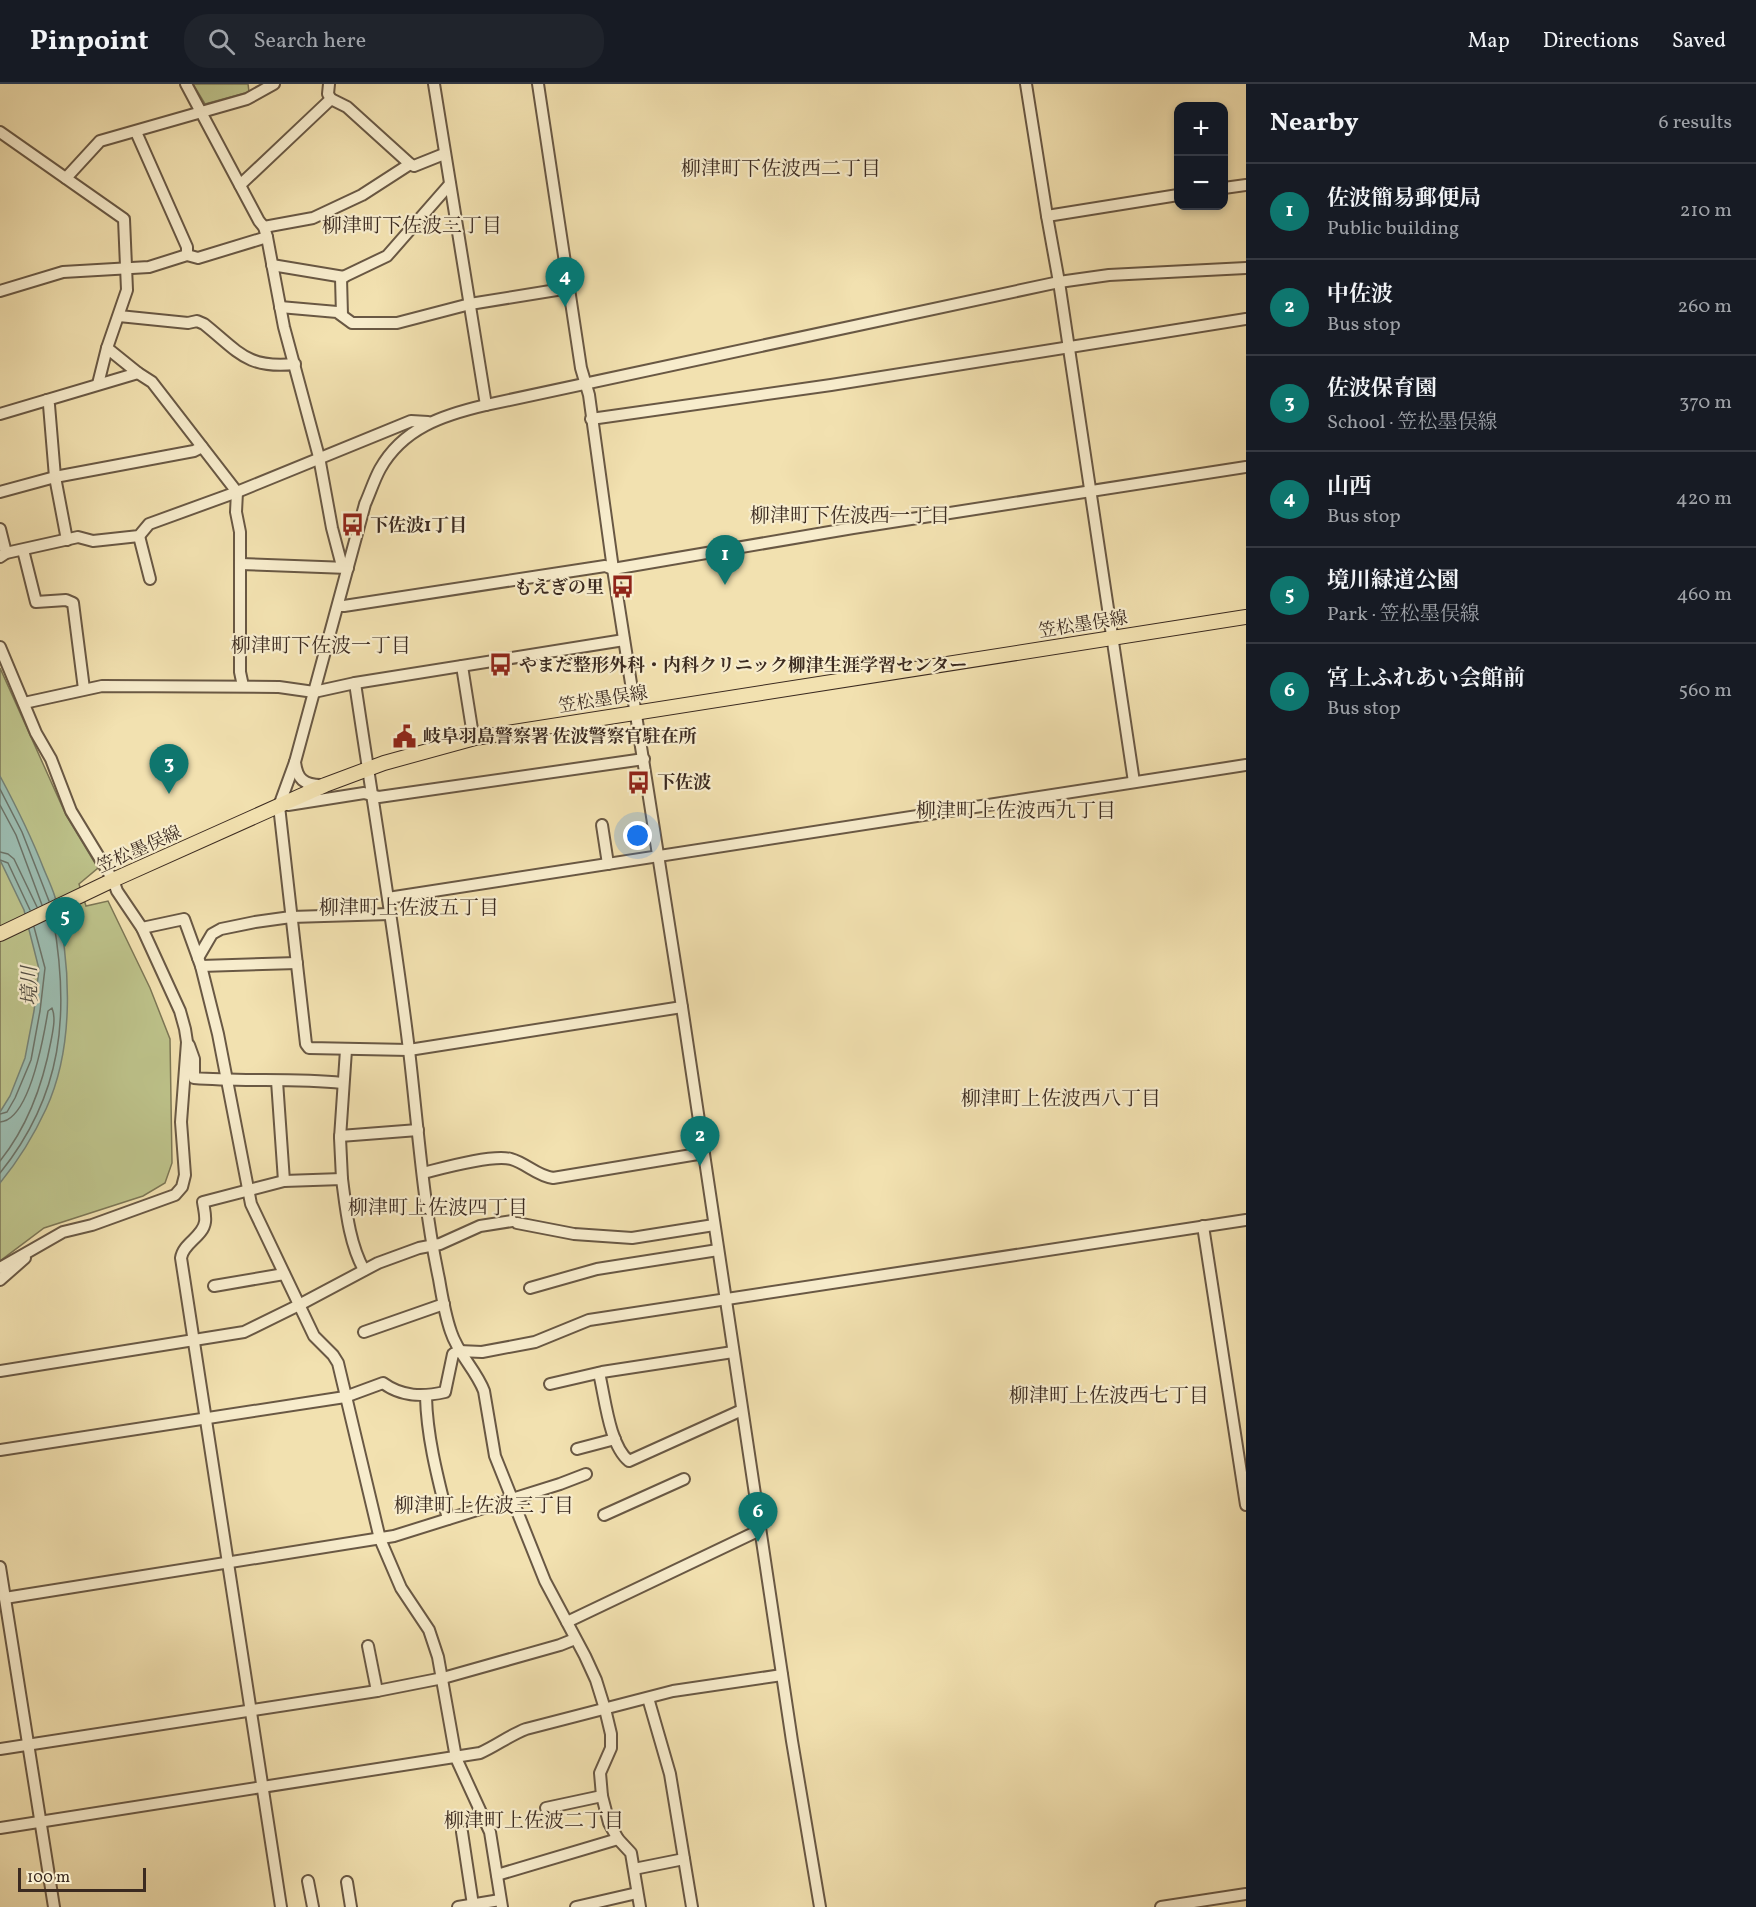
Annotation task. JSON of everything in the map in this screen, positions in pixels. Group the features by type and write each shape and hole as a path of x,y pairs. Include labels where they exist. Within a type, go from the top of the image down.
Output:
{"main road":[{"name":"笠松墨俣線","path":"0,934 99,886 325,785 368,768 475,738 1246,617"}],"street":[{"path":"186,84 266,232 280,307 319,457 332,528 345,567"},
{"path":"66,178 100,141 247,99 273,84"},
{"path":"329,84 328,94 331,99 346,107 410,164 414,166 444,154"},
{"path":"434,84 486,405"},
{"path":"538,84 644,759 782,1675 820,1907"},
{"path":"1026,84 1059,282 1134,782"},
{"path":"240,185 331,99"},
{"path":"136,132 187,247 188,255"},
{"path":"1,136 124,219 127,290 107,348 98,384"},
{"path":"0,291 63,272 149,267 188,255 198,258 266,232 313,218 362,195 410,164"},
{"path":"342,315 341,278 387,256 450,184"},
{"path":"1228,187 1246,185"},
{"path":"1047,216 1174,196"},
{"path":"272,265 344,277"},
{"path":"682,1007 409,1050 309,1048 306,1044 279,806 295,762 338,606 345,567 381,468 404,439 428,422 454,412 1059,282 1119,274 1246,268"},
{"path":"280,307 337,312 352,323 397,323 470,304 569,288"},
{"path":"119,316 197,321 204,324 250,362 263,365 295,364"},
{"path":"591,419 1246,319"},
{"path":"107,348 152,382 237,492 236,512 240,532 240,672 243,687"},
{"path":"0,414 138,373"},
{"path":"47,400 55,477 67,540"},
{"path":"0,529 3,555 78,537 93,541 139,536 148,524 237,492 411,421 428,422"},
{"path":"0,492 55,477 194,451 202,447"},
{"path":"338,606 605,566 613,569 853,528 1246,467"},
{"path":"139,536 150,579"},
{"path":"23,550 36,602 66,600 73,603 84,689"},
{"path":"240,564 345,567"},
{"path":"24,703 102,686 279,687 314,692 355,683 624,640"},
{"path":"0,647 36,733 51,759 71,811 113,880 117,891 142,928 180,1011 187,1042 194,1059 194,1078 227,1081 309,1080 342,1083"},
{"path":"462,666 475,738"},
{"path":"355,683 409,1050 431,1245 444,1304 451,1333 459,1351 484,1391 495,1456 545,1581 596,1680 605,1709 611,1741 611,1748 600,1773 602,1796 609,1823 618,1839 631,1853 640,1907"},
{"path":"279,806 364,793 379,797 644,759"},
{"path":"295,762 297,775 302,780 310,785 325,785"},
{"path":"388,898 1246,765"},
{"path":"602,825 608,864"},
{"path":"200,962 212,934 221,929 291,917 390,914"},
{"path":"142,928 183,919 200,962 218,1034 247,1192 314,1336 338,1363 380,1539 401,1588 429,1630 443,1678 456,1758 490,1832 501,1904 458,1907"},
{"path":"200,962 297,963"},
{"path":"0,1268 63,1232 93,1225 175,1195 182,1187 185,1175 181,1122 187,1042"},
{"path":"346,1050 340,1136 342,1179 350,1227 358,1259 364,1270"},
{"path":"277,1082 284,1180"},
{"path":"340,1136 418,1130"},
{"path":"423,1173 465,1163 506,1158 545,1177 553,1178 704,1154"},
{"path":"281,1907 182,1253 203,1228 205,1217 203,1202 247,1192 284,1180 342,1179"},
{"path":"0,1450 345,1397 383,1383 394,1392 426,1396 445,1392 453,1354 459,1351 482,1352 535,1342 589,1320 1246,1220"},
{"path":"0,1371 244,1332 364,1270 419,1248 440,1244 480,1226 515,1222 574,1234 632,1238 714,1225"},
{"path":"1203,1226 1246,1505"},
{"path":"530,1288 597,1269 718,1250"},
{"path":"0,1280 24,1260 28,1253"},
{"path":"214,1286 284,1274"},
{"path":"364,1332 444,1304"},
{"path":"550,1384 599,1373 733,1352"},
{"path":"599,1373 615,1439 624,1457 629,1461 742,1410"},
{"path":"426,1396 426,1413 435,1466 448,1519"},
{"path":"577,1449 615,1439"},
{"path":"5,1598 380,1539 513,1499 586,1474"},
{"path":"604,1515 684,1479"},
{"path":"567,1622 760,1530"},
{"path":"0,1567 54,1907"},
{"path":"0,1749 376,1691 443,1678 575,1639"},
{"path":"368,1646 376,1691"},
{"path":"0,1828 456,1758 480,1753 513,1734 673,1691 782,1675"},
{"path":"648,1698 670,1774 691,1907"},
{"path":"546,1808 602,1796"},
{"path":"462,1832 473,1905"},
{"path":"497,1875 618,1839"},
{"path":"634,1869 684,1859"},
{"path":"308,1881 313,1907"},
{"path":"347,1882 351,1907"},
{"path":"576,1907 637,1893"},
{"path":"1161,1907 1246,1894"}],"green space":[{"path":"193,84 248,84 249,92 205,104"},
{"path":"0,668 66,815 98,868 79,884 86,906 108,901 150,988 170,1039 172,1163 165,1183 143,1196 44,1228 0,1261"}],"water":[{"path":"0,776 28,832 55,897 64,949 67,1004 62,1059 55,1085 31,1138 0,1183 0,1112 10,1096 25,1058 39,969 24,910 0,860"}],"place":[{"name":"山西","path":"565,307"},
{"name":"下佐波1丁目","path":"352,525"},
{"name":"佐波簡易郵便局","path":"725,585"},
{"name":"もえぎの里","path":"622,587"},
{"name":"やまだ整形外科・内科クリニック柳津生涯学習センター","path":"501,665"},
{"name":"岐阜羽島警察署 佐波警察官駐在所","path":"405,736"},
{"name":"下佐波","path":"639,782"},
{"name":"佐波保育園","path":"169,794"},
{"name":"境川緑道公園","path":"65,947"},
{"name":"中佐波","path":"700,1166"},
{"name":"宮上ふれあい会館前","path":"758,1542"}],"district":[{"name":"柳津町下佐波西二丁目","path":"781,168"},
{"name":"柳津町下佐波三丁目","path":"412,225"},
{"name":"柳津町下佐波西一丁目","path":"850,515"},
{"name":"柳津町下佐波一丁目","path":"321,645"},
{"name":"柳津町上佐波西九丁目","path":"1016,810"},
{"name":"柳津町上佐波五丁目","path":"409,907"},
{"name":"柳津町上佐波西八丁目","path":"1061,1098"},
{"name":"柳津町上佐波四丁目","path":"438,1207"},
{"name":"柳津町上佐波西七丁目","path":"1109,1395"},
{"name":"柳津町上佐波三丁目","path":"484,1505"},
{"name":"柳津町上佐波二丁目","path":"534,1820"}],"water label":[{"name":"境川","path":"29,986"}]}
